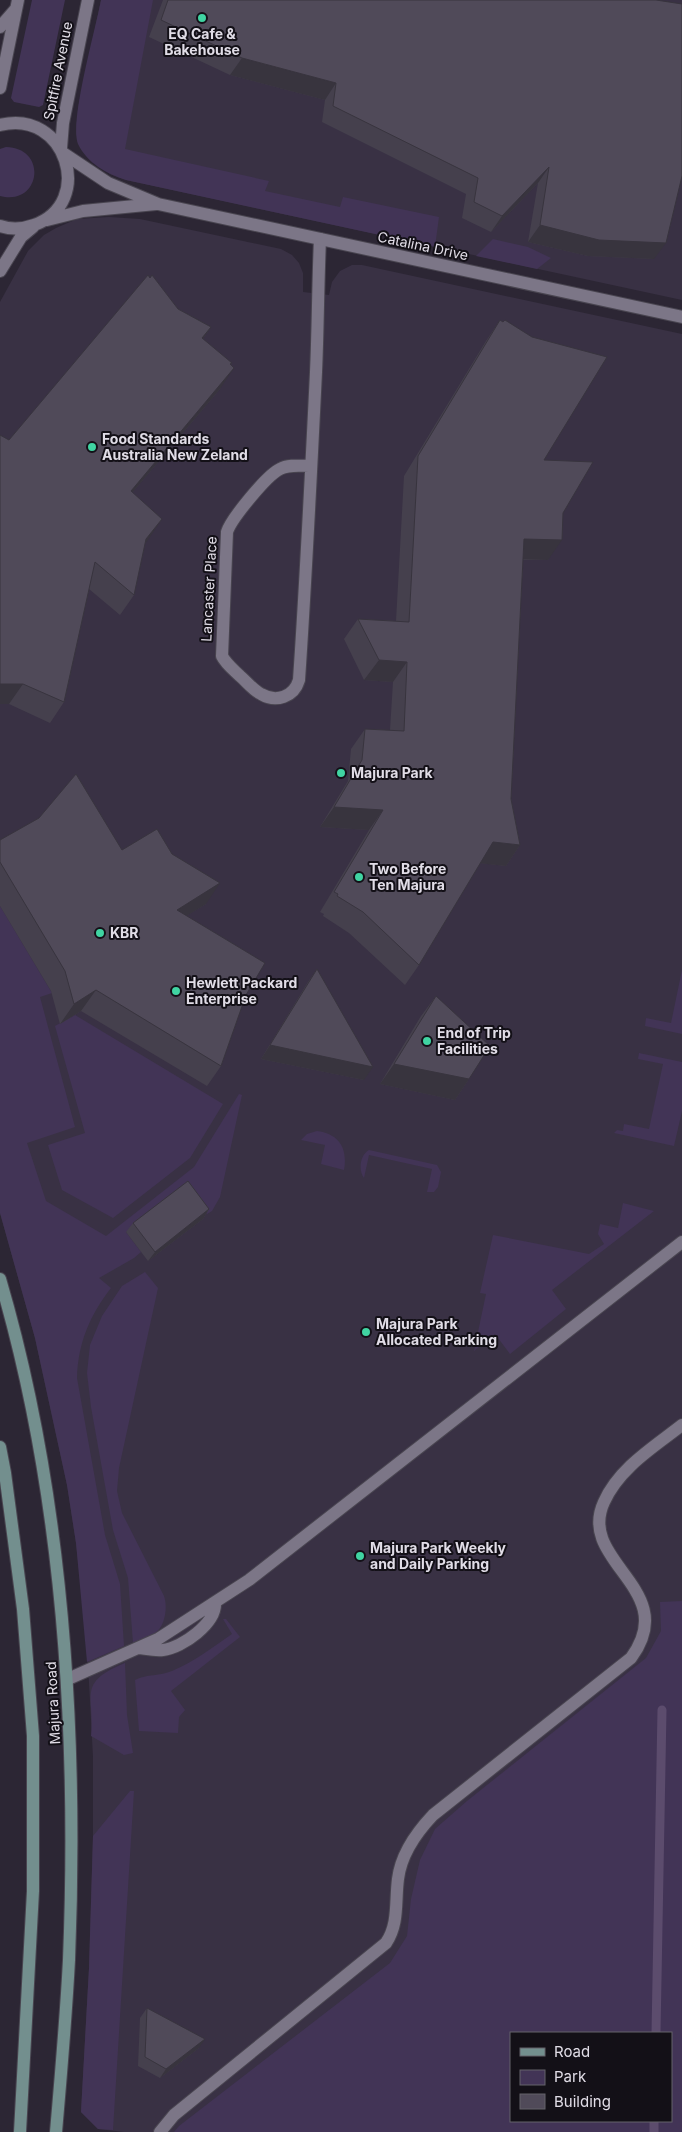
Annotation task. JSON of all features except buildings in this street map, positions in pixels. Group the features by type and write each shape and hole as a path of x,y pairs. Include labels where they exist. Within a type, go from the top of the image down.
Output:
{"main road":[{"name":"Majura Road","path":"0,1278 24,1375 42,1467 57,1574 68,1680 71,1794 69,1960 56,2132"},
{"name":"Majura Road","path":"0,1447 23,1608 32,1736 34,1891 20,2132"}],"street":[{"name":"Spitfire Avenue","path":"40,223 56,210 65,195 68,170 62,151 63,123 88,0"},
{"path":"0,27 18,4"},
{"path":"0,88 18,4"},
{"name":"Catalina Drive","path":"0,125 13,123 34,126 52,137 62,151 108,183 158,204 682,317"},
{"name":"Catalina Drive","path":"0,226 21,229 83,211 158,204"},
{"path":"0,271 21,237 40,223"},
{"name":"Lancaster Place","path":"311,466 288,466 276,471 232,521 227,532 222,656 228,665 259,693 272,698 280,698 290,694 296,689 299,680 311,466 320,239"},
{"path":"68,1680 166,1635 261,1571 682,1242"},
{"path":"160,2132 177,2112 383,1948 394,1930 398,1877 404,1856 414,1837 433,1815 626,1662 640,1647 647,1634 649,1622 648,1607 640,1591 606,1545 600,1525 600,1513 610,1490 626,1470 682,1425"}],"shaded area":[{"path":"101,0 682,0 682,300 126,180 110,174 89,159 79,145 76,133 78,108"},
{"name":"Majura Park","path":"109,217 140,219 281,249 292,255 299,263 303,273 303,292 329,295 332,282 340,271 352,265 362,265 682,334 682,2132 124,2132 98,2129 81,2112 89,1968 93,1836 93,1757 87,1646 76,1543 67,1485 35,1338 0,1213 0,302 28,251 44,235 77,219"}],"green space":[{"path":"32,0 65,0 43,105 39,107 14,102 11,98"},
{"path":"101,0 153,0 125,149 269,181 265,191 340,207 343,197 439,217 435,247 126,180 98,167 82,151 78,144 76,133 84,74"},
{"path":"6,147 20,150 29,157 34,166 31,186 24,193 14,197 0,196 0,149"},
{"path":"493,239 528,247 551,258 537,269 476,256"},
{"path":"0,906 52,993 40,997 75,1127 27,1143 46,1201 106,1236 194,1167 239,1094 242,1095 220,1197 212,1211 207,1214 187,1187 126,1232 141,1252 99,1278 111,1288 86,1330 80,1353 77,1378 105,1535 120,1584 124,1646 87,1662 76,1543 67,1485 35,1338 0,1213"},
{"path":"682,970 682,1034 645,1026 646,1018 671,1023"},
{"path":"75,1015 223,1104 190,1158 113,1218 62,1190 48,1145 85,1133 55,1026"},
{"path":"639,1053 682,1062 682,1111 674,1146 614,1133 617,1130 623,1131 624,1124 649,1129 663,1064 638,1059"},
{"path":"317,1131 331,1135 340,1143 345,1155 344,1170 321,1164 325,1145 301,1140 307,1134"},
{"path":"369,1150 437,1165 441,1172 438,1187 434,1192 427,1192 432,1169 369,1155 364,1178 361,1171 361,1163 364,1155"},
{"path":"623,1203 654,1211 552,1290 566,1309 510,1354 495,1334 474,1351 486,1294 480,1293 493,1235 589,1254 604,1244 598,1234 600,1224 618,1228"},
{"path":"145,1272 158,1288 119,1468 117,1491 122,1513 164,1596 166,1611 163,1622 158,1630 133,1643 128,1578 113,1530 91,1407 87,1373 90,1345 102,1316 122,1286"},
{"path":"682,1601 682,2132 174,2132 179,2126 390,1963 407,1936 411,1899 420,1860 435,1829 467,1801 646,1658 661,1631 660,1602"},
{"path":"223,1619 226,1619 240,1637 171,1691 185,1710 179,1717 178,1733 139,1731 135,1680 172,1671 188,1663 232,1634"},
{"path":"125,1663 127,1715 133,1753 124,1755 91,1736 91,1692 94,1684 100,1677"},
{"path":"130,1791 134,1791 113,2130 98,2129 81,2112 89,1968 93,1836"}],"waterway":[{"path":"656,2032 662,1710"},
{"path":"654,2122 654,2132"}],"place":[{"name":"EQ Cafe & Bakehouse","path":"202,18"},
{"name":"Food Standards Australia New Zeland","path":"92,447"},
{"name":"Majura Park","path":"341,773"},
{"name":"Two Before Ten Majura","path":"359,877"},
{"name":"KBR","path":"100,933"},
{"name":"Hewlett Packard Enterprise","path":"176,991"},
{"name":"End of Trip Facilities","path":"427,1041"},
{"name":"Majura Park Allocated Parking","path":"366,1332"},
{"name":"Majura Park Weekly and Daily Parking","path":"360,1556"}]}
